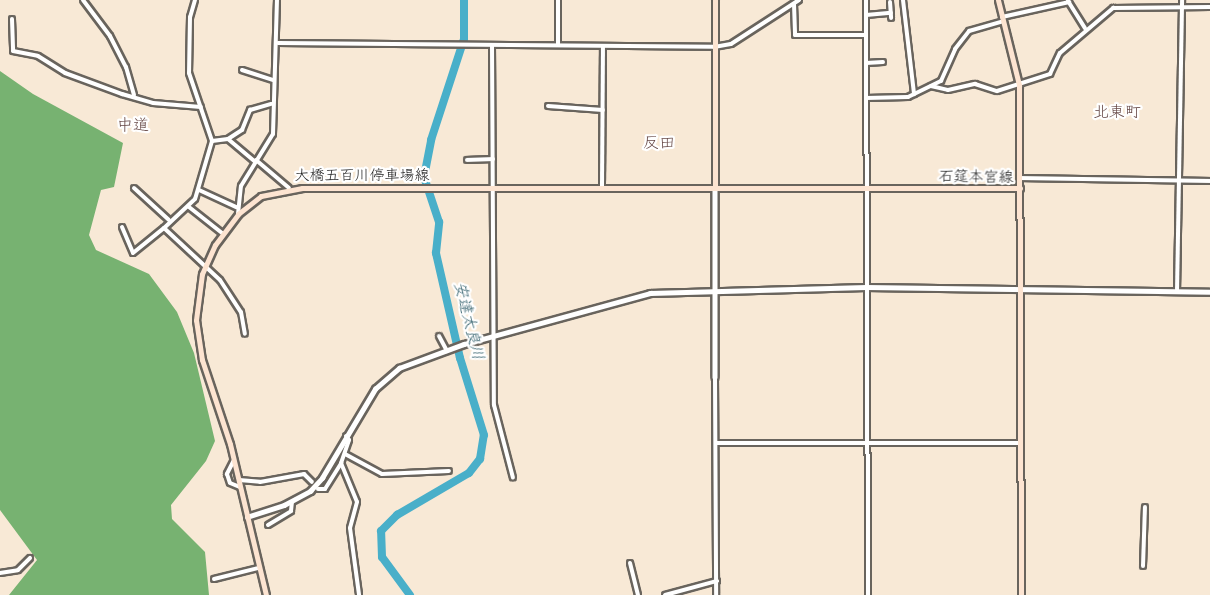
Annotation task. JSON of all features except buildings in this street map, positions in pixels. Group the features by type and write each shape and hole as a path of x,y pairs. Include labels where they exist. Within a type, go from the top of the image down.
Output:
{"main road":[{"path":"715,0 715,188"},
{"path":"998,0 1019,85 1020,188"},
{"name":"大橋五百川停車場線","path":"266,595 234,459 196,334 204,269 222,233 238,214 261,196 289,188 715,188"},
{"name":"石筵本宮線","path":"715,188 1020,188 1021,595"}],"street":[{"path":"82,0 110,36 126,67 134,96"},
{"path":"122,227 133,253 164,228 170,220 189,207 198,190 212,141 189,73 190,17 195,0"},
{"path":"238,214 236,207 241,186 255,161 272,139 271,104 279,43 277,0"},
{"path":"558,0 558,45"},
{"path":"279,43 714,47 730,44 800,0"},
{"path":"866,0 868,595"},
{"path":"903,0 914,94"},
{"path":"1177,292 1182,0"},
{"path":"866,98 914,94 931,86 946,75 955,49 969,31 1002,19 1069,1 1085,28"},
{"path":"866,15 891,16 890,2"},
{"path":"794,4 795,35 866,34"},
{"path":"931,86 948,90 975,84 997,91 1050,74 1056,57 1085,28 1119,6 1210,7"},
{"path":"12,19 13,51 38,56 65,73 153,103 201,107"},
{"path":"492,45 494,405 513,478"},
{"path":"602,187 603,47"},
{"path":"866,63 883,63"},
{"path":"242,70 273,80"},
{"path":"212,141 228,139 246,127 250,110 271,104"},
{"path":"548,106 603,110"},
{"path":"228,139 289,188"},
{"path":"467,160 494,159"},
{"path":"1020,178 1210,181"},
{"path":"134,188 170,220"},
{"path":"715,188 716,595"},
{"path":"198,190 236,207"},
{"path":"189,207 222,233"},
{"path":"164,228 204,269 216,275 239,308 245,334"},
{"path":"247,517 292,502 322,478 346,436 387,375 409,363 464,344 494,338 650,293 866,287 1210,292"},
{"path":"439,336 448,350"},
{"path":"318,489 325,489 341,463 349,440 346,436"},
{"path":"716,443 1020,443"},
{"path":"345,454 382,474 449,471"},
{"path":"234,459 227,474 230,483 260,482 304,474 312,482"},
{"path":"341,463 357,502 350,528 359,595"},
{"path":"268,525 291,512 292,502"},
{"path":"1143,566 1144,507"},
{"path":"0,573 18,570 30,558"},
{"path":"630,563 638,595"},
{"path":"214,579 258,568"},
{"path":"665,595 717,581"}],"green space":[{"path":"0,71 33,94 123,143 114,187 101,190 89,235 96,250 149,274 177,312 194,353 215,441 206,461 171,505 172,519 205,552 209,595 9,595 37,560 0,510"}],"waterway":[{"name":"安達太良川","path":"410,595 382,557 381,531 397,515 469,473 480,459 484,435 460,358 436,253 439,222 424,177 431,140 464,39 464,0"}],"district":[{"name":"北東町","path":"1117,113"},
{"name":"中道","path":"133,126"},
{"name":"反田","path":"659,144"}]}
